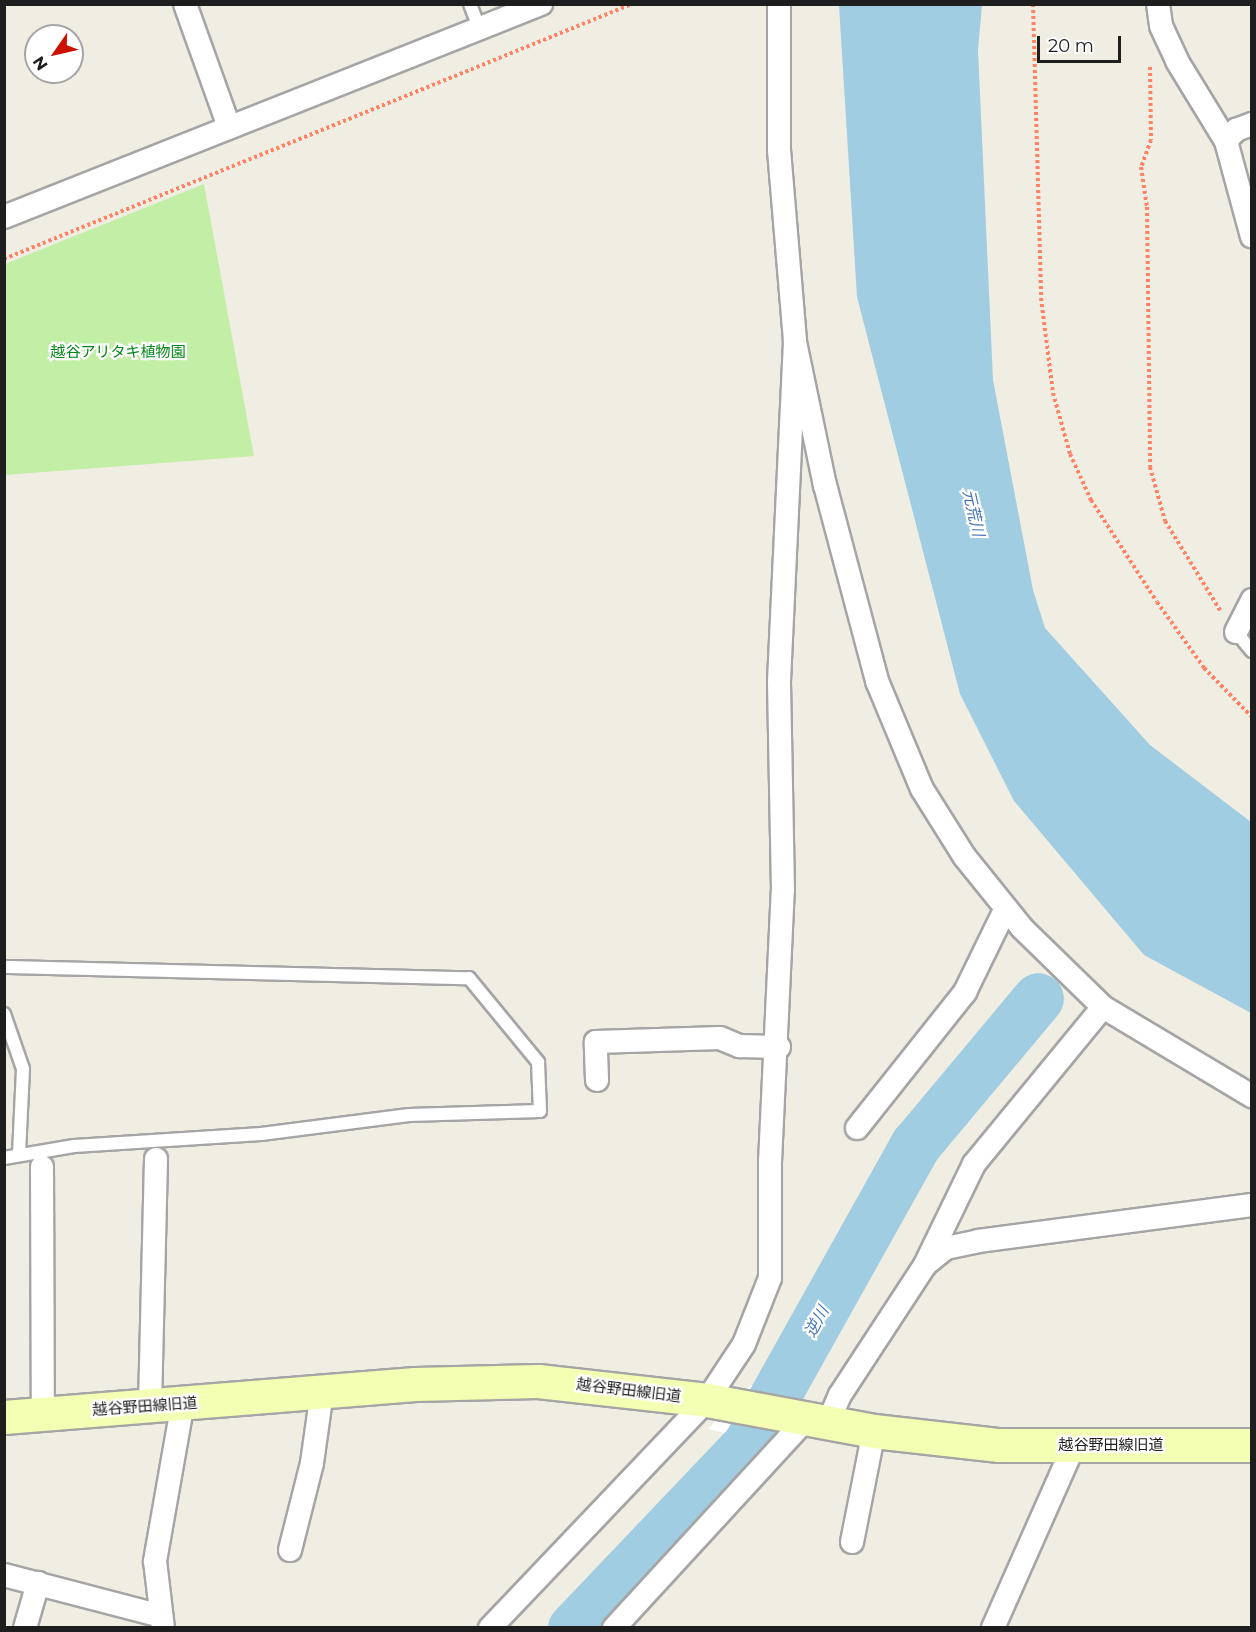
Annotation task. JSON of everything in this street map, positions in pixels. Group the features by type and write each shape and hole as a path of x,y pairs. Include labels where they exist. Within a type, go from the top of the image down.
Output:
{"street":[{"path":"185,4 229,127"},
{"path":"4,217 541,4"},
{"path":"779,4 779,150 795,342 825,485 877,681 922,789 964,856 1006,908 1104,1007 1251,1096"},
{"path":"1158,4 1161,26 1177,61 1226,141 1251,237"},
{"path":"1226,141 1236,130 1251,124"},
{"path":"490,1628 716,1401 744,1344 770,1278 770,1162 778,1047 783,891 780,681 795,342"},
{"path":"1236,632 1251,600"},
{"path":"857,1128 965,992 1006,908"},
{"path":"614,1628 810,1420 840,1395 925,1265 974,1164 1104,1007"},
{"path":"597,1080 596,1042 720,1038 739,1046 778,1047"},
{"path":"150,1405 156,1159"},
{"path":"42,1167 44,1413"},
{"path":"925,1265 946,1248 978,1241 1251,1205"},
{"name":"越谷野田線旧道","path":"4,1417 321,1392 538,1381 716,1401 874,1431 999,1445 1251,1445"},
{"path":"290,1550 312,1463 321,1392"},
{"path":"4,1575 162,1622 155,1561 183,1403"},
{"path":"852,1542 874,1431"},
{"path":"993,1628 1074,1445"},
{"path":"25,1628 38,1584"}],"lane":[{"path":"470,4 479,28"},
{"path":"1236,632 1251,651"},
{"path":"4,967 469,978 538,1062 540,1111 409,1114 261,1134 74,1146 4,1158"},
{"path":"5,1015 23,1069 19,1154"}],"path":[{"path":"4,259 632,4"},
{"path":"1033,4 1041,298 1053,393 1070,454 1091,500 1157,602 1204,668 1251,717"},
{"path":"1150,61 1151,140 1141,167 1146,207 1150,467 1165,521 1236,632"}],"green space":[{"name":"越谷アリタキ植物園","path":"204,184 254,456 5,475 5,264"}],"water":[{"name":"元荒川","path":"839,5 982,5 978,50 993,380 1033,590 1045,628 1150,745 1251,822 1251,1013 1144,955 1014,801 960,694 857,297"}],"pier":[{"path":"751,1385 812,1401 772,1444 708,1429"}],"waterway":[{"name":"逆川","path":"573,1628 748,1444 916,1144 1038,998"}]}
